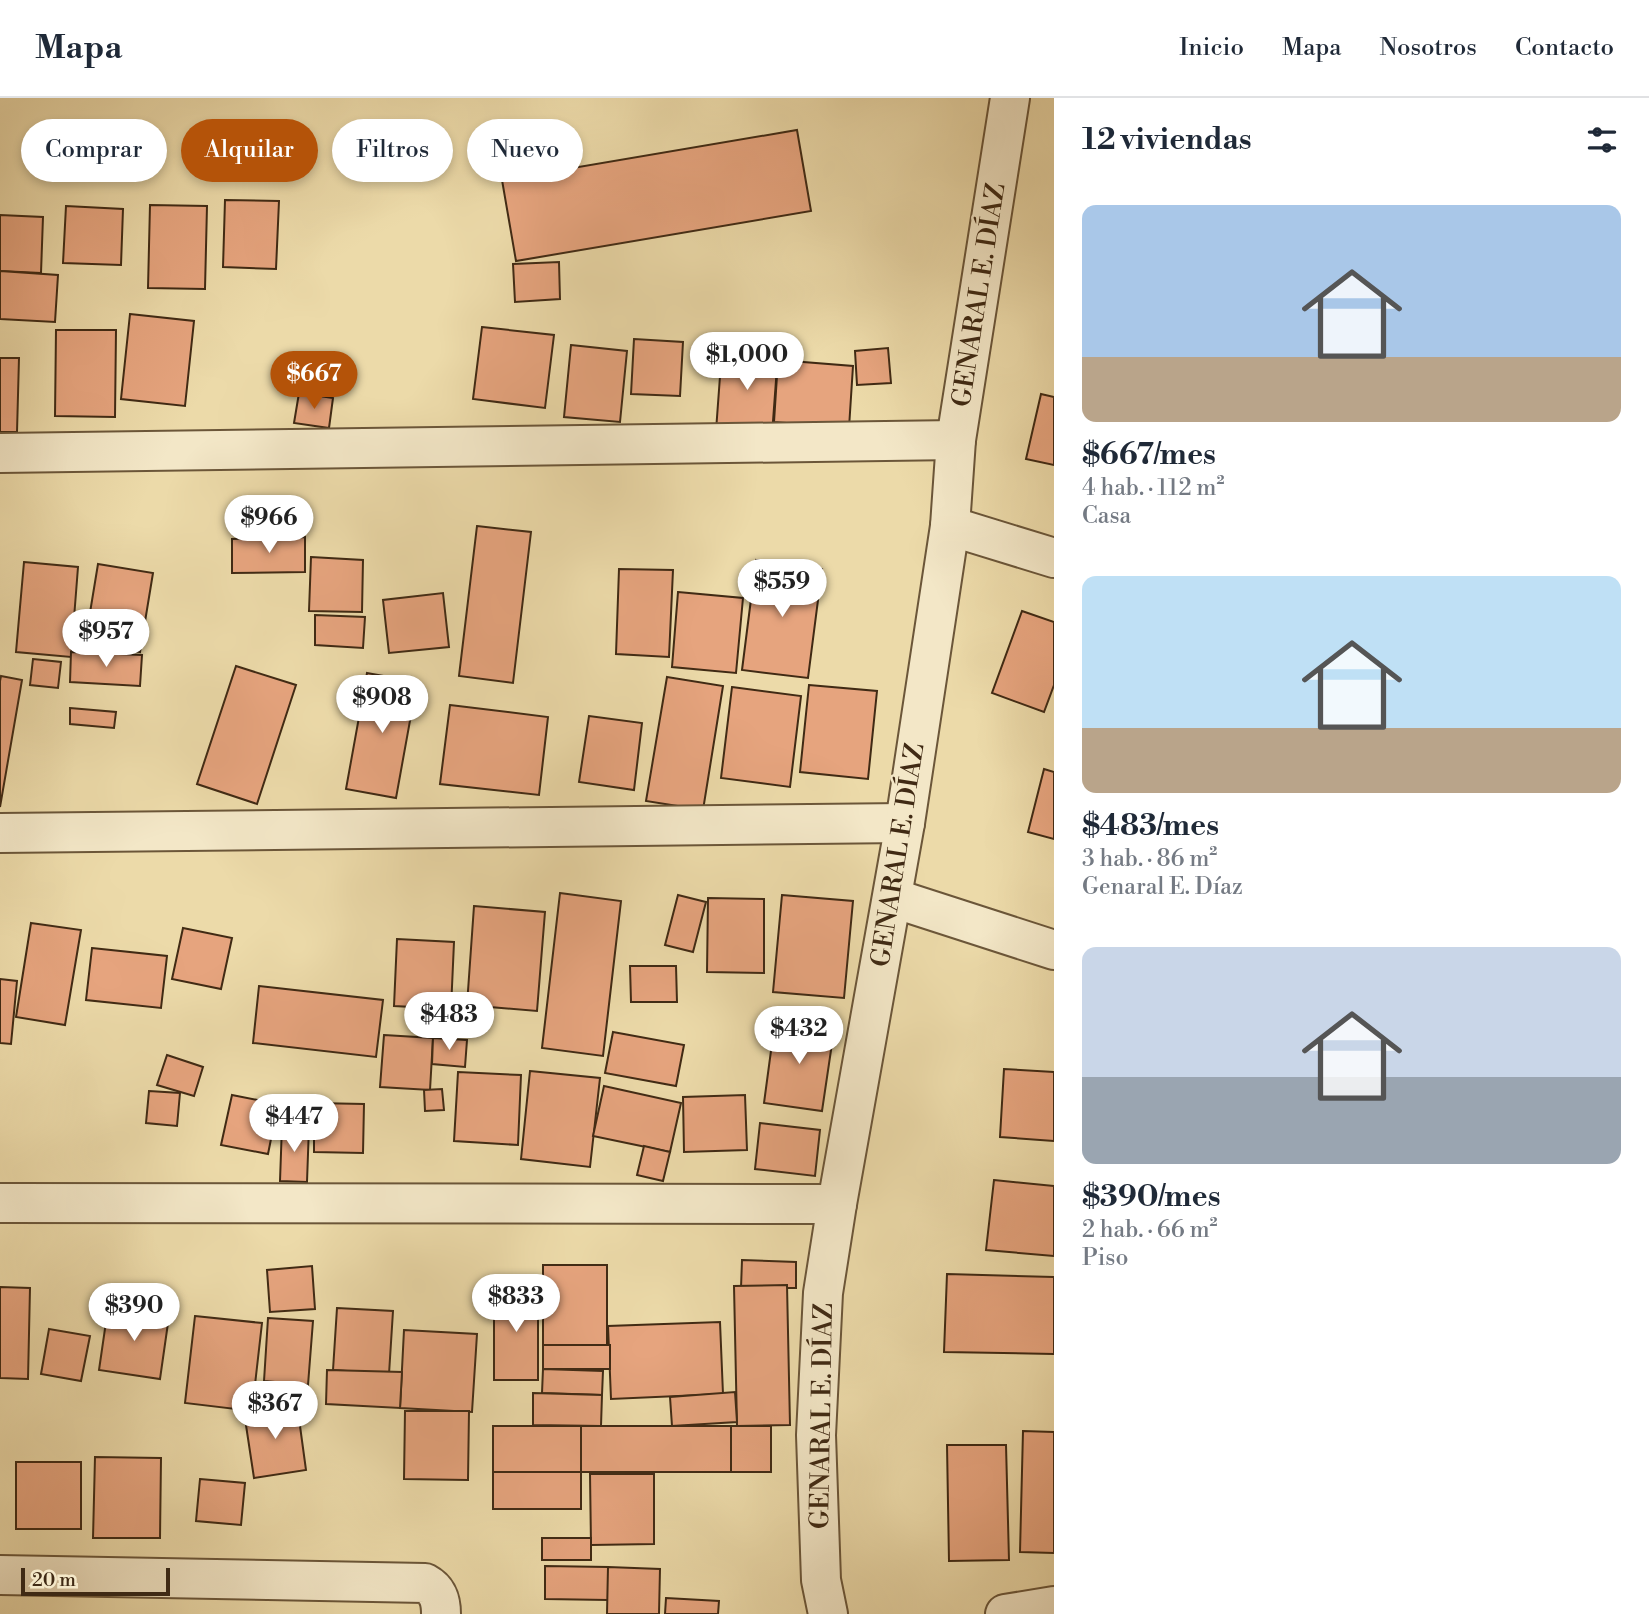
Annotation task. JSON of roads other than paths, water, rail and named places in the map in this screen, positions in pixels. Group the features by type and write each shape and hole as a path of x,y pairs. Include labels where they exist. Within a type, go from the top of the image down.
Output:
{"street":[{"name":"GENARAL E. DÍAZ","path":"828,1614 821,1580 816,1436 823,1293 905,822 950,526 956,440 1010,98"},
{"path":"0,453 956,440"},
{"path":"950,526 1054,558"},
{"path":"0,833 905,822"},
{"path":"893,898 1054,950"},
{"path":"0,1203 837,1204"},
{"path":"0,1575 425,1583 437,1593 441,1614"},
{"path":"1004,1614 1054,1606"}]}
